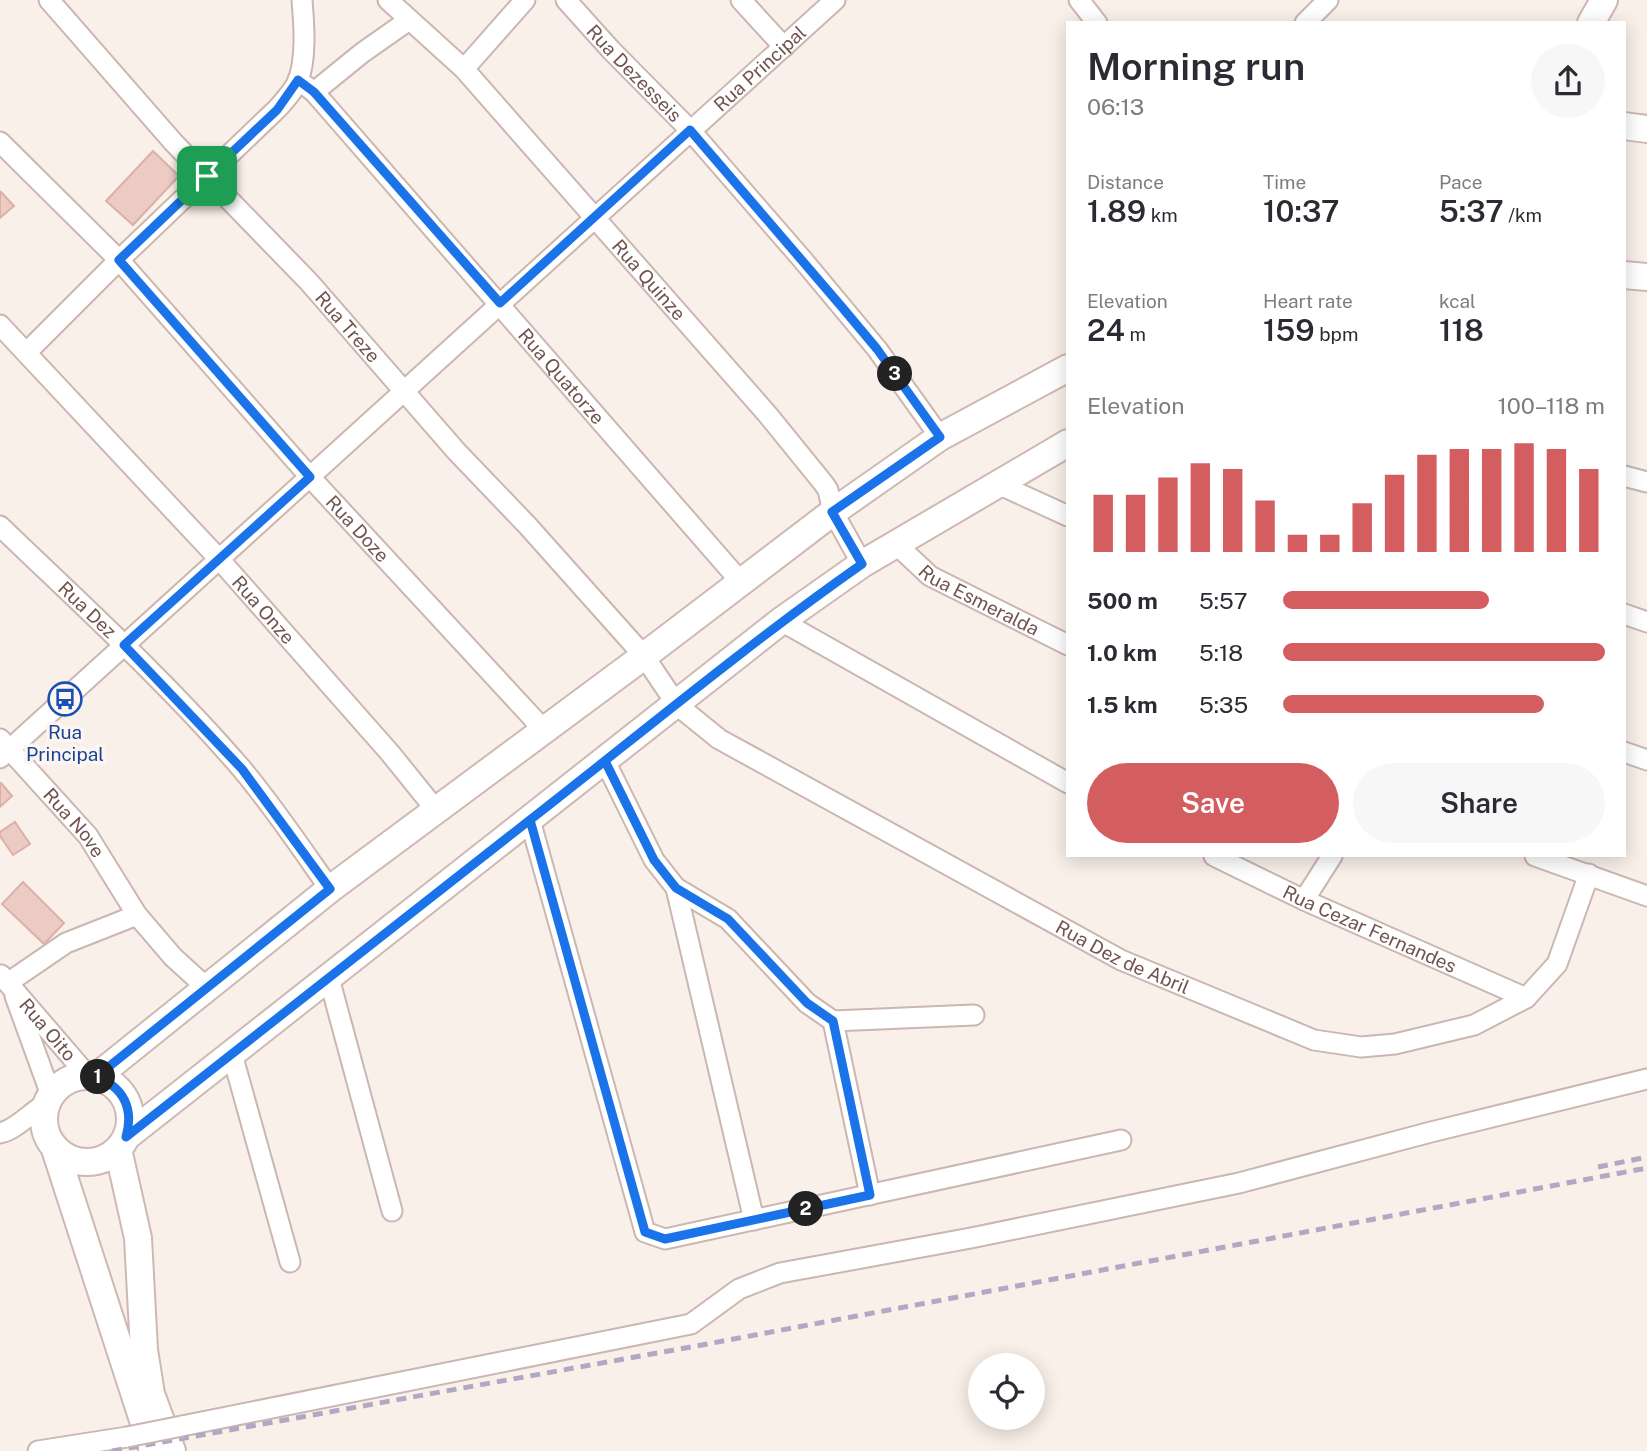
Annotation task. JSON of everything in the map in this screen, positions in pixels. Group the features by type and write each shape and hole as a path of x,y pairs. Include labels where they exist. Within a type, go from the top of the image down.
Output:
{"street":[{"name":"Rua Treze","path":"49,0 174,143 309,282 644,656"},
{"path":"302,0 306,86"},
{"name":"Rua Quinze","path":"388,0 464,69 801,456 828,490 832,512 862,564"},
{"path":"464,69 525,0"},
{"name":"Rua Dezesseis","path":"566,0 690,130 841,306 877,349 940,437"},
{"path":"741,0 784,47"},
{"name":"Rua Principal","path":"3,749 124,645 835,0"},
{"path":"1307,21 1328,0"},
{"path":"1592,21 1604,0"},
{"path":"27,352 119,260 277,110 306,86 362,53 409,20"},
{"name":"Rua Quatorze","path":"306,86 500,303 740,581"},
{"path":"1626,126 1647,129"},
{"name":"Rua Doze","path":"0,142 119,260 310,477 542,729"},
{"path":"1626,275 1647,277"},
{"name":"Rua Onze","path":"0,325 219,559 390,753 436,810"},
{"path":"0,1133 7,1132 49,1099 61,1084 92,1076 208,989 330,889 542,729 644,656 832,512 940,437 1066,369"},
{"path":"55,1149 66,1158 80,1162 107,1158 232,1054 781,621 862,564 1066,444"},
{"path":"1626,477 1647,482"},
{"path":"998,484 1066,515"},
{"name":"Rua Dez","path":"0,526 124,645 242,769 330,889"},
{"name":"Rua Esmeralda","path":"897,545 930,576 1066,644"},
{"path":"1626,615 1647,622"},
{"path":"781,621 1066,782"},
{"name":"Rua Dez de Abril","path":"644,656 677,705 719,740 1121,960 1314,1040 1361,1047 1395,1044 1474,1025 1526,998 1557,964 1589,874"},
{"name":"Rua Nove","path":"3,749 88,836 137,915 173,957 208,989"},
{"path":"1626,753 1647,760"},
{"path":"605,761 654,860 676,888 728,919 807,1003 833,1021 974,1015"},
{"path":"530,820 645,1232 665,1239 1121,1140"},
{"name":"Rua Cezar Fernandes","path":"1216,857 1304,900 1526,998"},
{"path":"1304,900 1331,857"},
{"path":"1538,857 1647,896"},
{"path":"676,888 754,1220"},
{"path":"5,978 66,943 137,915"},
{"name":"Rua Oito","path":"5,978 92,1076"},
{"name":"Rua Oito","path":"5,978 49,1099"},
{"path":"329,978 392,1211"},
{"path":"833,1021 870,1195"},
{"path":"232,1054 290,1262"},
{"path":"92,1076 108,1081 126,1099 130,1124 122,1143 138,1238 144,1350 151,1394 172,1451"},
{"path":"38,1451 127,1437 691,1324 739,1289 780,1273 971,1238 1239,1183 1647,1079"},
{"path":"49,1099 44,1123 47,1136 55,1149 153,1451"}],"building":[{"path":"153,151 179,176 133,225 106,201"},
{"path":"1,192 14,206 0,218 0,194"},
{"path":"0,784 12,796 0,807"},
{"path":"15,822 30,844 13,855 0,832"},
{"path":"23,882 64,923 44,944 2,904"}],"railway":[{"path":"1598,1167 1647,1157"},
{"path":"112,1451 691,1347 1647,1168"}],"place":[{"name":"Rua Principal","path":"65,699"}],"route":[{"path":"207,176 119,260 310,477 124,645 242,769 330,889 96,1077 108,1081 126,1099 130,1111 126,1137 605,761 654,860 676,888 728,919 807,1003 833,1021 870,1195 665,1239 645,1232 530,820 605,761 677,705 781,621 862,564 832,512 940,437 877,349 690,130 500,303 314,92 298,80 277,110 207,176"}]}
